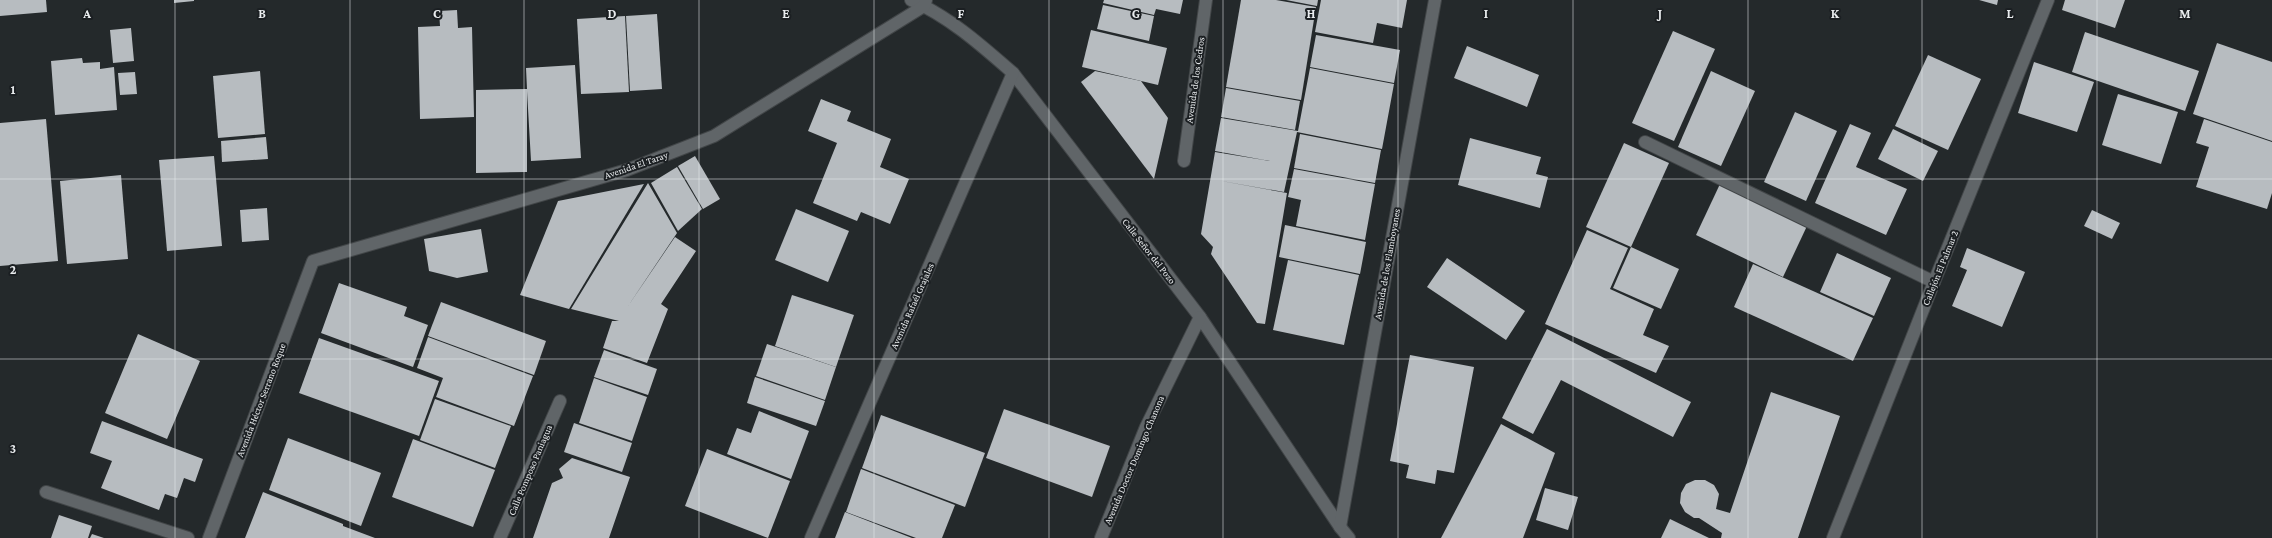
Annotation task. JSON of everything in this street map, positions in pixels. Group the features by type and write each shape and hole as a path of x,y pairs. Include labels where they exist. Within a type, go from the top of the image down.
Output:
{"street":[{"name":"Calle Señor del Pozo","path":"911,0 925,3 977,41 1013,73 1200,317 1340,527 1349,538"},
{"name":"Avenida de los Cedros","path":"1184,161 1206,0"},
{"name":"Avenida de los Flamboyanes","path":"1340,527 1435,0"},
{"name":"Callejón El Palmar 2","path":"1834,538 1934,282 2048,0"},
{"name":"Avenida El Taray","path":"313,261 627,170 714,136 925,3"},
{"name":"Avenida Rafaél Grajales","path":"811,538 1013,73"},
{"path":"1645,142 1934,282"},
{"name":"Avenida Héctor Serrano Roque","path":"209,538 313,261"},
{"name":"Avenida Doctor Domingo Chanona","path":"1101,538 1146,427 1200,317"},
{"name":"Calle Pomposo Paniagua","path":"500,538 560,401"},
{"path":"46,492 188,538"}],"building":[{"path":"0,0 46,0 47,12 0,16"},
{"path":"174,0 194,0 194,1 174,3"},
{"path":"1104,0 1183,0 1180,14 1156,9 1154,15 1103,3"},
{"path":"1241,0 1276,0 1316,7 1301,100 1226,87"},
{"path":"1286,0 1318,0 1317,6"},
{"path":"1321,0 1407,0 1402,28 1377,23 1373,43 1315,32"},
{"path":"1979,0 1998,0 1997,5"},
{"path":"2065,0 2125,0 2115,28 2062,10"},
{"path":"1103,5 1154,16 1149,41 1097,29"},
{"path":"457,10 458,28 472,27 474,117 420,119 418,27 440,26 439,11"},
{"path":"657,14 662,89 630,91 626,16"},
{"path":"625,16 629,92 581,94 577,19"},
{"path":"131,28 134,61 113,63 110,30"},
{"path":"1091,30 1167,48 1158,85 1082,67"},
{"path":"1673,31 1715,49 1674,141 1632,123"},
{"path":"2085,32 2199,71 2185,111 2072,72"},
{"path":"1316,35 1400,50 1394,83 1310,67"},
{"path":"2217,43 2272,62 2272,141 2193,114"},
{"path":"1467,46 1539,75 1527,107 1454,78"},
{"path":"1928,55 1981,79 1948,150 1895,126"},
{"path":"82,58 83,63 100,62 100,69 114,67 117,110 55,115 51,61"},
{"path":"2034,62 2094,82 2077,132 2018,113"},
{"path":"575,65 581,158 531,161 527,91 527,172 476,173 476,90 527,89 526,68"},
{"path":"1310,68 1394,84 1382,149 1297,132 1284,192 1216,180 1287,193 1265,324 1257,323 1211,254 1213,247 1201,234 1215,152 1270,161 1215,151 1221,118 1298,131"},
{"path":"260,71 265,134 218,138 213,76"},
{"path":"1095,71 1141,81 1168,118 1154,179 1081,82"},
{"path":"1711,71 1755,91 1721,166 1678,147"},
{"path":"135,72 137,94 120,95 118,73"},
{"path":"1226,88 1300,101 1295,130 1221,117"},
{"path":"2118,94 2178,112 2161,164 2102,145"},
{"path":"821,99 851,111 847,121 891,139 880,167 909,179 890,224 861,212 857,221 813,203 837,143 808,131"},
{"path":"1795,112 1837,131 1806,201 1764,182"},
{"path":"46,119 58,261 0,266 0,123"},
{"path":"2204,119 2272,142 2272,193 2267,209 2196,187 2209,147 2196,143"},
{"path":"1850,124 1871,133 1856,167 1907,189 1886,235 1815,203"},
{"path":"1893,129 1938,151 1923,181 1878,159"},
{"path":"1300,134 1381,150 1375,183 1294,168"},
{"path":"266,137 268,159 222,162 221,141"},
{"path":"1470,138 1541,157 1536,174 1548,177 1540,208 1458,185"},
{"path":"1624,143 1669,163 1631,247 1586,227"},
{"path":"214,156 222,246 167,251 159,160"},
{"path":"695,156 720,199 703,209 678,166"},
{"path":"677,167 702,209 678,231 651,183"},
{"path":"1294,169 1375,184 1365,240 1296,226 1301,200 1288,197"},
{"path":"121,175 128,259 67,264 60,181"},
{"path":"648,183 677,233 626,309 675,237 696,251 661,304 668,309 647,363 603,348 612,321 619,321 571,309"},
{"path":"644,184 569,309 520,295 558,201"},
{"path":"1720,184 1807,226 1783,277 1696,235"},
{"path":"267,208 269,240 242,242 240,210"},
{"path":"796,209 849,231 828,282 775,260"},
{"path":"2092,210 2120,223 2112,239 2084,226"},
{"path":"1285,225 1366,242 1360,274 1279,257"},
{"path":"481,229 488,272 457,278 429,271 424,239"},
{"path":"1587,230 1628,248 1610,289 1654,309 1643,335 1669,346 1656,373 1545,324"},
{"path":"1631,247 1679,269 1661,309 1613,288"},
{"path":"1967,248 2025,272 2002,327 1952,306 1967,270 1960,267"},
{"path":"1837,253 1891,278 1874,316 1820,292"},
{"path":"1447,258 1525,311 1506,340 1427,287"},
{"path":"1288,260 1359,275 1344,345 1273,330"},
{"path":"1753,264 1873,318 1853,361 1734,307"},
{"path":"339,283 407,307 404,316 428,325 413,367 321,333"},
{"path":"792,295 854,315 836,367 775,346"},
{"path":"441,302 546,341 534,375 428,336"},
{"path":"1547,329 1691,402 1673,437 1561,380 1533,434 1502,418"},
{"path":"138,334 200,361 167,439 105,413"},
{"path":"428,337 533,376 514,426 436,397 443,378 417,368"},
{"path":"319,338 439,381 419,436 299,393"},
{"path":"767,344 836,367 825,400 756,376"},
{"path":"604,350 657,369 648,395 594,377"},
{"path":"1410,355 1474,367 1454,473 1437,470 1435,484 1406,478 1409,465 1390,461"},
{"path":"755,377 825,401 816,426 747,403"},
{"path":"594,378 647,397 632,441 579,423"},
{"path":"1771,392 1840,416 1798,538 1721,538 1722,533 1699,518 1694,518 1685,512 1680,503 1681,493 1686,484 1695,480 1705,480 1714,485 1719,494 1716,509 1730,513"},
{"path":"435,399 511,426 495,468 420,440"},
{"path":"1004,409 1110,446 1092,497 986,458"},
{"path":"759,411 809,431 791,479 727,454 737,428 751,433"},
{"path":"881,415 985,453 965,507 862,468"},
{"path":"102,421 203,459 195,482 184,478 177,498 165,494 159,510 101,488 112,461 90,453"},
{"path":"574,423 632,443 622,472 564,452"},
{"path":"1501,424 1555,453 1523,538 1441,538"},
{"path":"288,438 381,473 361,526 269,490"},
{"path":"413,439 495,470 473,527 392,497"},
{"path":"707,449 790,481 768,538 685,506"},
{"path":"572,458 630,477 609,538 533,538 552,483 563,478 559,469"},
{"path":"861,469 955,505 942,538 916,538 846,512"},
{"path":"1545,488 1578,497 1568,530 1536,520"},
{"path":"263,492 343,524 343,526 375,538 245,538"},
{"path":"845,512 912,538 835,538"},
{"path":"59,515 92,526 88,538 51,538"},
{"path":"1670,519 1709,538 1661,538"},
{"path":"92,534 104,538 90,538"}]}
